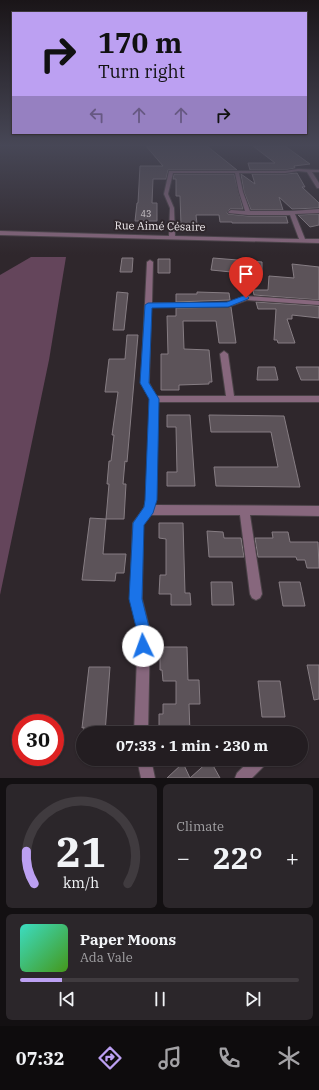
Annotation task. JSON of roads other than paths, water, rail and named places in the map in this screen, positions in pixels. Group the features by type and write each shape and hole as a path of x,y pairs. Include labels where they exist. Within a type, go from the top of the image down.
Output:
{"street":[{"path":"169,182 166,194 172,208 172,236"},
{"path":"239,182 240,192 248,213"},
{"path":"231,212 292,213 319,210"},
{"path":"292,213 302,239"},
{"name":"Rue Aimé Césaire","path":"0,233 302,239 319,241"},
{"path":"141,726 144,631 136,599 138,523 149,510 151,500 154,399 145,383 150,262"},
{"path":"148,305 228,305 246,298 319,303"},
{"path":"224,354 230,399"},
{"path":"154,399 319,399"},
{"path":"149,510 319,511"},
{"path":"244,510 256,594"},
{"path":"145,766 148,778"},
{"path":"242,778 254,766"}]}
